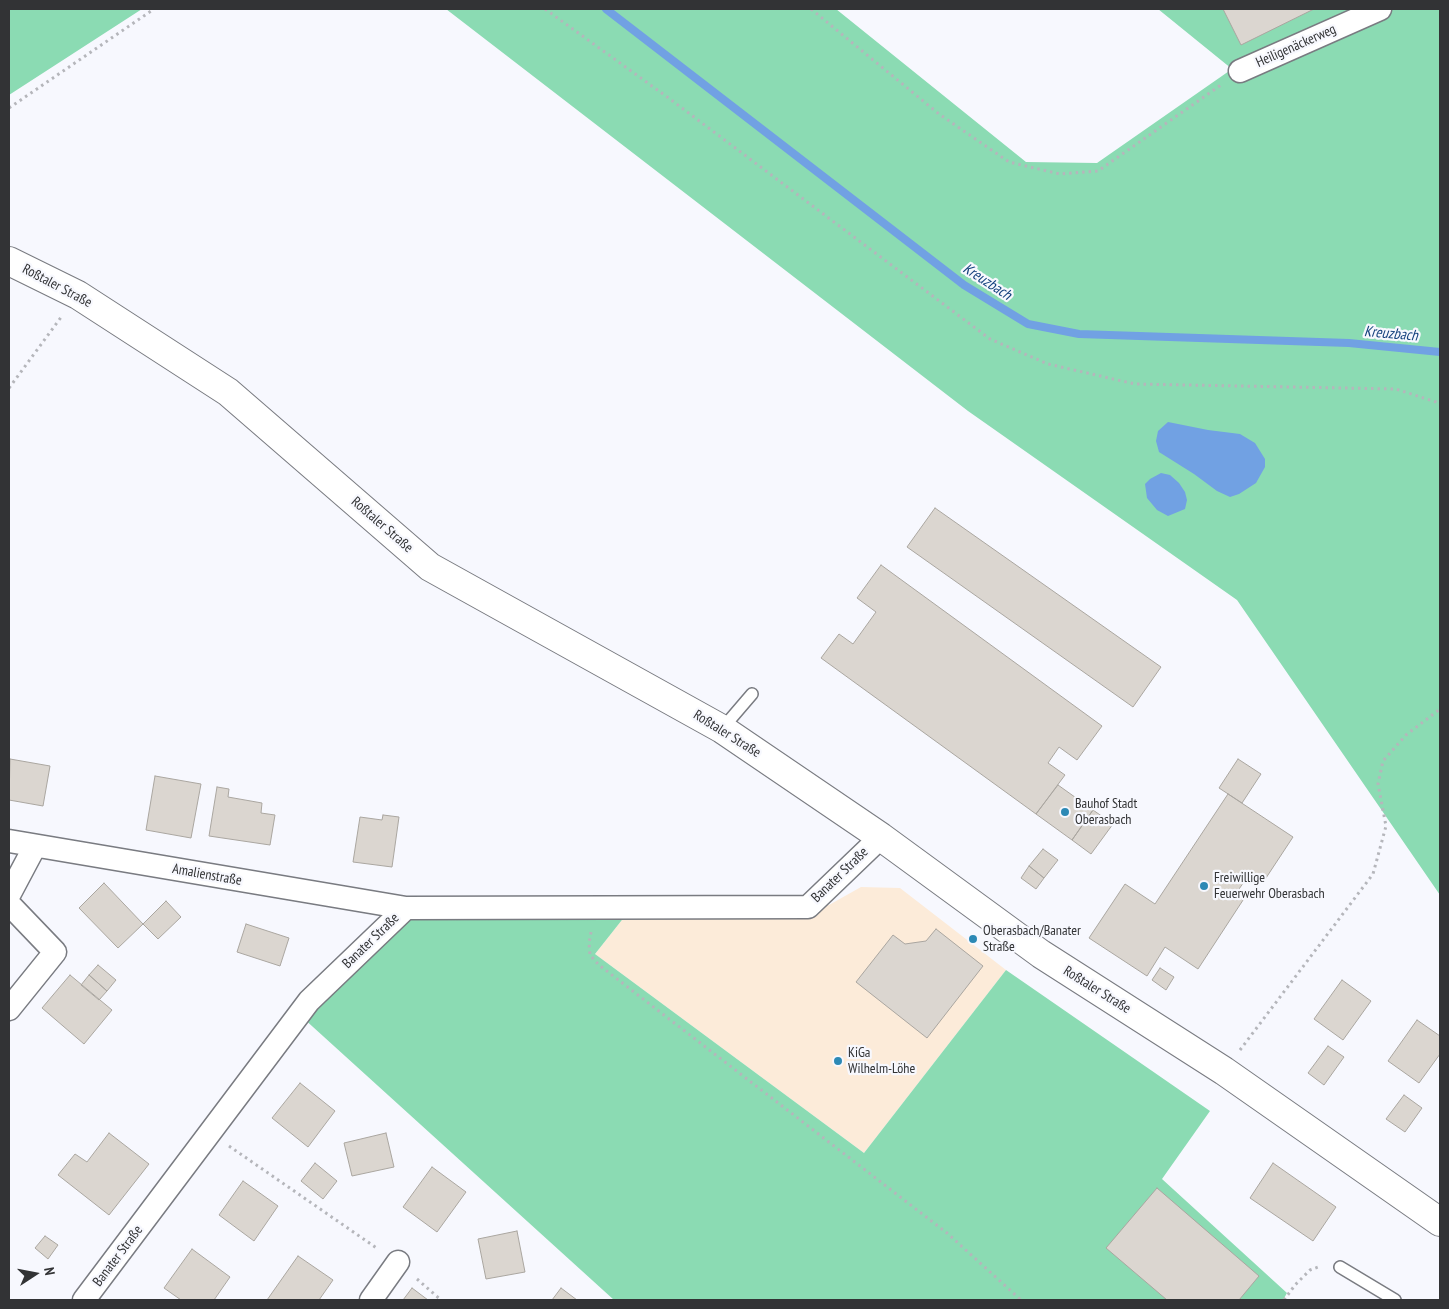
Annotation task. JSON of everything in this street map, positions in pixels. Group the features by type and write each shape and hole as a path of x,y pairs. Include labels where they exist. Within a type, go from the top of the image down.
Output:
{"street":[{"name":"Heiligenäckerweg","path":"1240,71 1380,9"},
{"name":"Roßtaler Straße","path":"9,261 78,295 228,392 430,567 722,729 881,837 1041,954 1224,1071 1440,1222"},
{"name":"Banater Straße","path":"84,1300 308,1001 406,908 808,906 881,837"},
{"name":"Amalienstraße","path":"9,841 406,908"},
{"path":"9,895 35,846"},
{"path":"9,904 55,952 9,1009"},
{"path":"371,1300 398,1262"}],"lane":[{"path":"722,729 752,694"},
{"path":"1340,1267 1395,1300"}],"path":[{"path":"9,108 154,9"},
{"path":"545,9 670,99 990,339 1048,364 1135,384 1396,389 1440,405"},
{"path":"811,9 939,114 1009,162 1060,174 1098,171 1155,133 1240,71"},
{"path":"9,388 78,295"},
{"path":"1224,1071 1373,874 1386,826 1378,784 1383,761 1406,735 1440,709"},
{"path":"597,907 589,943 590,955 600,965 947,1233 1021,1300"},
{"path":"210,1133 398,1262 442,1300"},
{"path":"1284,1300 1295,1284 1310,1270 1324,1264 1340,1267"}],"shaded area":[{"name":"KiGa Wilhelm-Löhe","path":"861,887 900,888 1006,970 864,1153 595,954 633,906 829,905"}],"green space":[{"path":"9,9 142,9 9,95"},
{"path":"446,9 836,9 1026,162 1097,163 1232,69 1158,9 1440,9 1440,895 1237,600 968,411"},
{"path":"420,899 633,906 595,954 864,1153 1006,970 1210,1111 1162,1179 1287,1293 1283,1300 614,1300 302,1017"}],"water":[{"path":"1168,422 1240,434 1255,443 1265,459 1265,467 1256,483 1239,494 1230,497 1217,491 1159,452 1156,441 1158,431"},
{"path":"1161,473 1170,475 1179,483 1185,492 1187,500 1185,509 1168,516 1157,510 1147,498 1145,484"}],"building":[{"path":"1223,9 1314,9 1241,45"},
{"path":"935,508 1161,667 1133,707 907,547"},
{"path":"881,565 1102,726 1077,760 1059,747 1048,763 1065,775 1036,814 821,658 839,634 853,644 876,612 857,598"},
{"path":"10,759 50,766 43,806 9,800"},
{"path":"1238,759 1261,774 1242,803 1219,788"},
{"path":"155,776 201,784 191,838 146,830"},
{"name":"Bauhof Stadt Oberasbach","path":"1058,785 1093,810 1072,840 1036,814"},
{"path":"217,787 229,789 228,797 262,803 261,813 275,815 270,845 209,836"},
{"name":"Freiwillige Feuerwehr Oberasbach","path":"1228,794 1293,837 1264,881 1251,872 1239,889 1247,894 1198,969 1165,947 1147,976 1089,938 1125,884 1155,904"},
{"path":"1093,810 1113,824 1091,854 1072,840"},
{"path":"383,815 399,817 392,867 353,862 360,817 382,820"},
{"path":"1043,849 1058,860 1044,878 1029,866"},
{"path":"1029,866 1044,878 1036,889 1021,878"},
{"path":"104,883 143,924 118,948 79,908"},
{"path":"166,901 181,917 158,939 143,924"},
{"path":"246,924 289,938 280,966 237,952"},
{"path":"936,929 983,966 927,1038 856,982 893,935 905,944 926,941"},
{"path":"98,965 116,980 107,991 89,975"},
{"path":"1160,968 1174,977 1166,990 1152,980"},
{"path":"70,975 112,1010 84,1044 42,1008"},
{"path":"89,975 107,991 99,1000 81,985"},
{"path":"1342,980 1371,1001 1343,1040 1314,1019"},
{"path":"1417,1020 1440,1036 1440,1054 1419,1083 1388,1061"},
{"path":"1328,1046 1344,1057 1324,1085 1308,1073"},
{"path":"300,1083 335,1111 308,1147 272,1118"},
{"path":"1404,1095 1422,1108 1405,1132 1386,1119"},
{"path":"109,1133 149,1164 109,1215 58,1175 75,1154 87,1162"},
{"path":"386,1133 394,1167 352,1176 344,1143"},
{"path":"315,1163 337,1181 323,1199 301,1181"},
{"path":"1273,1163 1336,1207 1313,1241 1250,1198"},
{"path":"432,1167 466,1192 437,1232 403,1207"},
{"path":"243,1181 278,1206 254,1241 219,1215"},
{"path":"1157,1188 1259,1276 1239,1300 1167,1300 1106,1248"},
{"path":"517,1231 525,1272 486,1279 478,1239"},
{"path":"45,1236 58,1245 48,1259 35,1248"},
{"path":"192,1249 230,1277 214,1300 181,1300 164,1288"},
{"path":"298,1256 333,1280 319,1300 267,1300"},
{"path":"412,1288 428,1300 403,1300"},
{"path":"561,1288 577,1300 552,1300"}],"waterway":[{"name":"Kreuzbach","path":"606,9 964,285 1028,324 1079,334 1349,343 1440,352"}],"place":[{"name":"Bauhof Stadt Oberasbach","path":"1065,812"},
{"name":"Freiwillige Feuerwehr Oberasbach","path":"1204,886"},
{"name":"Oberasbach/Banater Straße","path":"973,939"},
{"name":"KiGa Wilhelm-Löhe","path":"838,1061"}]}
